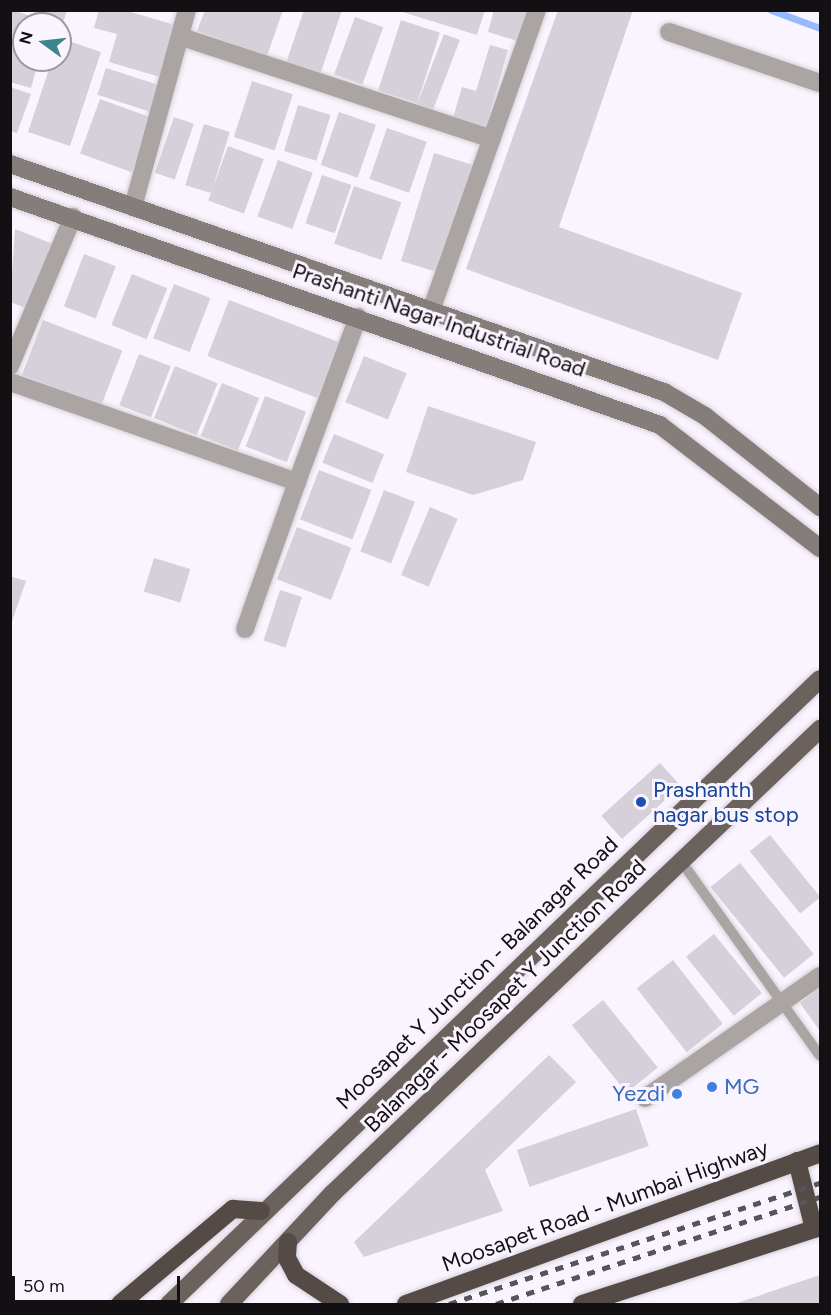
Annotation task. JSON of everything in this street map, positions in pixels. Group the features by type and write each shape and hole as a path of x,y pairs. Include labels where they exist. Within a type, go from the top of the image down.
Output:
{"highway":[{"name":"Moosapet Road - Mumbai Highway","path":"406,1305 820,1153"},
{"path":"582,1305 817,1228 797,1161"},
{"path":"120,1305 233,1209 261,1210"},
{"path":"288,1242 287,1258 296,1275 340,1305"}],"main road":[{"name":"Moosapet Y Junction - Balanagar Road","path":"169,1305 261,1210 820,679"},
{"name":"Balanagar - Moosapet Y Junction Road","path":"229,1305 288,1242 820,729"}],"street":[{"path":"133,207 182,37 187,10"},
{"path":"432,308 537,10"},
{"path":"669,32 820,83"},
{"path":"182,37 492,139"},
{"name":"Prashanti Nagar Industrial Road","path":"10,164 432,308 664,392 705,416 820,507"},
{"name":"Prashanti Nagar Industrial Road","path":"10,197 73,217 660,425 820,548"},
{"path":"10,366 73,217"},
{"path":"245,629 358,317"},
{"path":"10,382 297,482"},
{"path":"645,1098 820,976"}],"lane":[{"path":"681,861 820,1056"}],"building":[{"path":"10,10 13,10 19,12 12,12 12,41 10,40"},
{"path":"28,10 67,10 66,12"},
{"path":"99,10 124,10 175,25 160,77 109,62 117,34 94,28"},
{"path":"205,10 283,10 267,56 197,31"},
{"path":"304,10 342,10 320,75 286,63"},
{"path":"396,10 485,10 477,35"},
{"path":"494,10 531,10 521,42 488,32"},
{"path":"558,10 633,10 559,227 742,293 718,360 466,269"},
{"path":"355,17 383,27 362,85 334,74"},
{"path":"401,20 440,33 417,103 378,90"},
{"path":"444,34 460,40 433,110 417,104"},
{"path":"72,42 101,52 70,146 28,132 48,72 72,72"},
{"path":"490,45 508,50 486,127 453,118 462,87 476,91"},
{"path":"10,47 12,48 12,72 36,72 31,88 10,82"},
{"path":"106,68 160,86 152,112 97,95"},
{"path":"252,81 293,94 275,150 234,137"},
{"path":"10,87 31,94 17,133 10,131"},
{"path":"100,99 152,118 132,172 80,154"},
{"path":"298,105 331,115 316,161 284,151"},
{"path":"339,112 376,125 358,178 321,165"},
{"path":"174,117 194,124 175,180 155,173"},
{"path":"204,124 230,132 211,193 185,185"},
{"path":"387,128 427,142 409,193 369,179"},
{"path":"228,146 264,159 244,213 208,201"},
{"path":"434,153 473,165 440,273 401,261"},
{"path":"278,160 313,173 292,229 257,216"},
{"path":"322,175 351,185 335,233 305,223"},
{"path":"354,186 401,202 381,260 334,244"},
{"path":"15,229 53,244 28,309 10,302"},
{"path":"84,254 116,266 96,318 64,306"},
{"path":"132,274 167,288 147,339 111,325"},
{"path":"174,284 210,298 190,352 153,338"},
{"path":"229,300 339,342 318,398 207,356"},
{"path":"43,320 122,350 101,406 22,375"},
{"path":"139,354 171,366 151,418 119,405"},
{"path":"364,356 407,373 388,420 345,402"},
{"path":"175,366 218,383 197,435 154,418"},
{"path":"222,383 259,398 238,451 201,436"},
{"path":"265,396 306,412 287,462 246,446"},
{"path":"428,406 536,442 523,480 473,495 406,472"},
{"path":"334,434 384,454 372,483 322,463"},
{"path":"319,470 371,490 352,540 300,519"},
{"path":"384,490 415,502 391,563 360,552"},
{"path":"430,507 458,519 429,587 401,575"},
{"path":"297,527 351,548 331,600 277,579"},
{"path":"154,558 190,569 180,603 144,591"},
{"path":"10,576 26,581 11,624 10,624"},
{"path":"280,590 302,597 285,648 264,640"},
{"name":"Prashanth nagar bus stop","path":"660,763 681,786 622,839 601,816"},
{"path":"770,835 820,897 800,914 750,851"},
{"path":"740,863 814,954 784,978 710,887"},
{"path":"714,934 762,993 734,1016 686,957"},
{"path":"673,960 723,1024 687,1052 637,988"},
{"path":"820,987 820,1031 800,1003"},
{"path":"603,1000 658,1068 627,1093 572,1025"},
{"path":"549,1055 576,1082 485,1170 503,1211 364,1257 354,1242"},
{"path":"636,1109 649,1146 530,1187 517,1150"},
{"path":"820,1275 820,1304 734,1304"}],"waterway":[{"path":"771,10 820,28"}],"railway":[{"path":"449,1304 820,1183"},
{"path":"496,1304 820,1197"}],"place":[{"name":"Prashanth nagar bus stop","path":"641,802"},
{"name":"MG","path":"712,1087"},
{"name":"Yezdi","path":"677,1094"}]}
